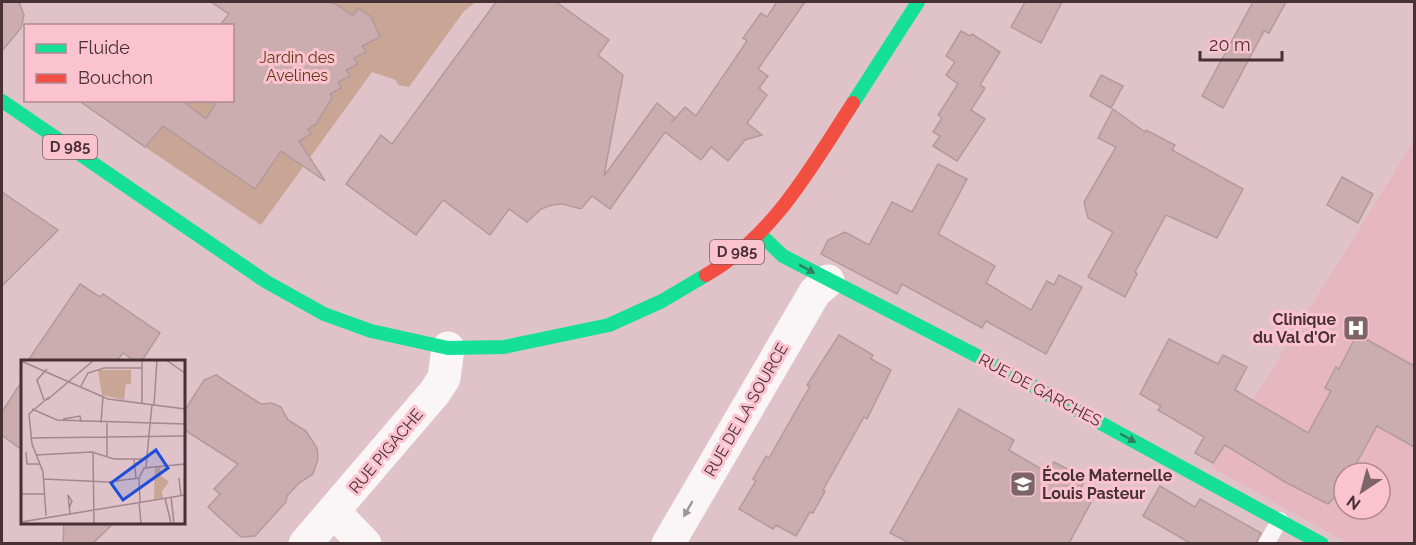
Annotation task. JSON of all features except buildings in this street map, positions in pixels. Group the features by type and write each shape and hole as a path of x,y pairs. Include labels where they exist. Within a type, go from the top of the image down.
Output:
{"main road":[{"name":"D 985","path":"2,101 265,281 324,314 348,324 448,348 504,347 609,325 662,301 710,273 760,234 788,202 918,2"},
{"name":"RUE DE GARCHES","path":"760,234 783,256 828,281 987,361 1323,543"}],"street":[{"name":"RUE DE LA SOURCE","path":"668,543 815,292 828,281"},
{"name":"RUE PIGACHE","path":"305,543 435,392 444,378 448,348"},
{"path":"334,512 366,543"}],"lane":[{"path":"1266,543 1280,520"}],"shaded area":[{"name":"Clinique du Val d'Or","path":"1414,141 1414,543 1348,543 1211,467"}],"green space":[{"name":"Jardin des Avelines","path":"260,2 476,2 464,11 409,87 398,85 396,80 372,72 261,225 145,147 183,102 234,102 234,94 264,4"}],"traffic: fast":[{"path":"853,103 918,2"},
{"path":"2,101 265,281 324,314 371,331 448,348 504,347 609,325 662,301 706,275"},
{"path":"760,234 783,256 987,361 1322,544"}],"traffic: jam":[{"path":"706,275 752,241 771,220 806,175 853,103"}],"place":[{"name":"Clinique du Val d'Or","path":"1356,328"},
{"name":"École Maternelle Louis Pasteur","path":"1023,484"}]}
